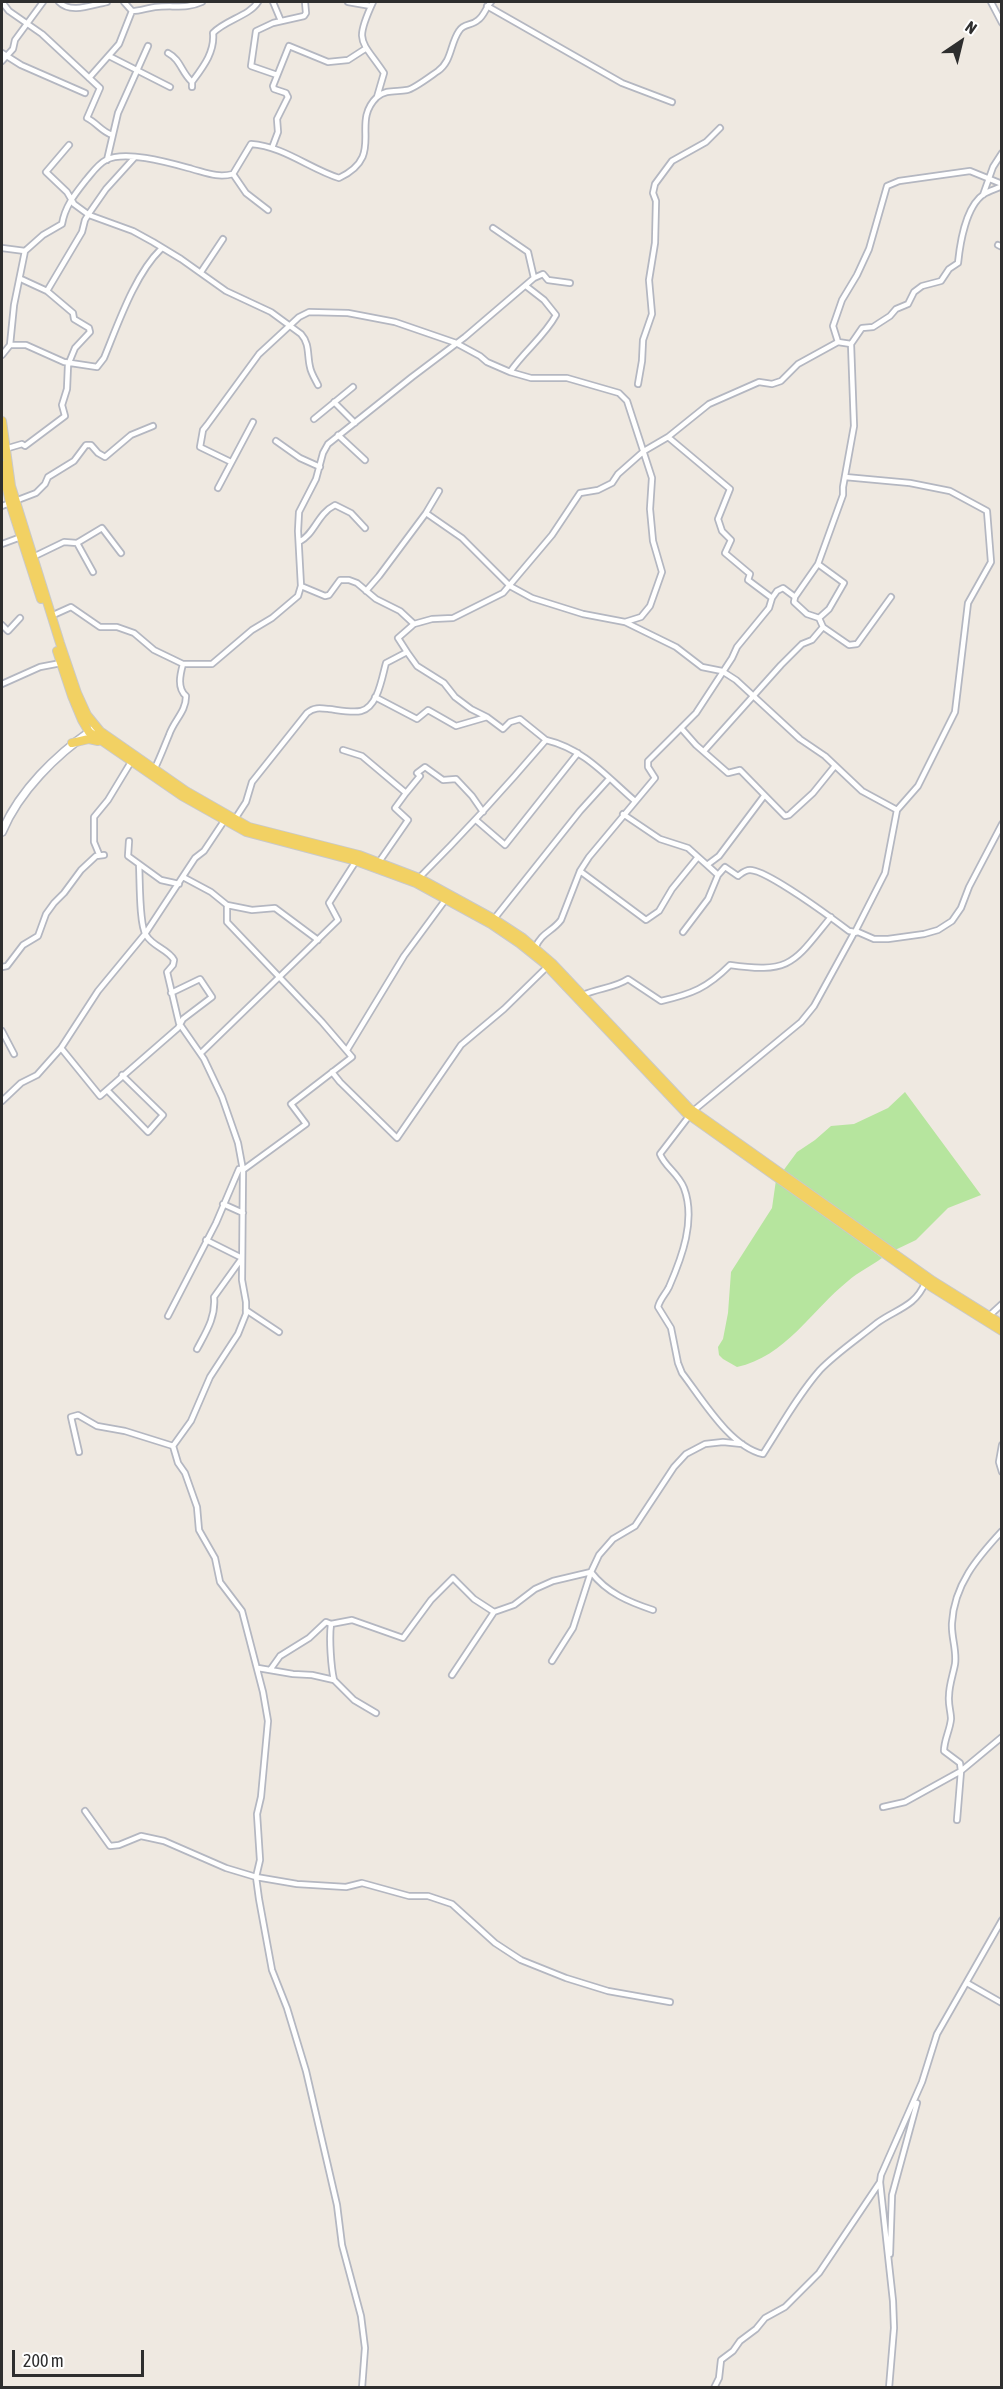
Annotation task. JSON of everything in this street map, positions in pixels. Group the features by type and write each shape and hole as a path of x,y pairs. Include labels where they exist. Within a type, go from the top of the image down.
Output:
{"main road":[{"path":"2,421 9,503 33,557 73,684 92,729 235,820 261,831 379,862 418,878 494,919 535,948 659,1087 691,1113 893,1257 1002,1324"},
{"path":"2,465 9,503 82,720 82,727 72,743"},
{"path":"82,720 105,744 224,821 259,837 356,861 416,883 519,943 550,965 583,995 691,1113"},
{"path":"72,743 88,739 105,744"},
{"path":"893,1257 925,1283 1002,1331"}],"street":[{"path":"2,2 9,11 42,34 101,90 87,118 97,124 102,132 112,135"},
{"path":"44,2 15,40 13,49 3,57 85,93"},
{"path":"59,2 71,9 107,2"},
{"path":"124,2 132,11 154,7 191,6 202,2"},
{"path":"168,53 179,60 183,74 192,85 211,53 215,30 249,12 258,2"},
{"path":"273,2 281,21"},
{"path":"277,75 251,66 257,30 304,16 305,2"},
{"path":"2,355 10,345 14,305 26,251 43,235 62,224 64,212 72,198 100,164 107,160 114,157 135,157 220,177 232,174 251,144 272,148 324,174 339,178 348,174 360,163 367,146 364,126 377,97 384,73 365,49 361,36 372,4 348,2"},
{"path":"991,2 1002,23"},
{"path":"377,97 391,90 406,90 413,87 444,66 449,59 459,31 465,25 481,19 489,4 622,83 672,102"},
{"path":"89,78 119,44 132,11"},
{"path":"107,160 118,113 148,46"},
{"path":"272,148 278,132 277,119 288,98 286,93 274,89 289,46 328,62 348,60 365,49"},
{"path":"109,56 170,87"},
{"path":"638,384 643,340 652,314 649,280 655,243 656,201 653,193 655,184 672,161 706,142 720,128"},
{"path":"69,145 46,172 72,198 74,204 89,215 133,231 161,249 171,252 226,291 262,308 291,327 305,338 310,366 318,385"},
{"path":"891,597 857,644 849,645 823,627 819,618 807,614 794,602 795,597 818,564 843,495 854,426 851,344 862,328 873,327 890,316 896,309 908,304 914,292 922,286 941,281 949,269 958,263 962,231 983,195 993,167 1002,153"},
{"path":"47,291 106,189 135,157"},
{"path":"838,342 833,326 842,300 857,276 869,249 888,186 899,181 970,171 1002,185"},
{"path":"232,174 246,193 268,210"},
{"path":"983,195 1002,185"},
{"path":"493,228 528,252 534,278"},
{"path":"201,272 223,238"},
{"path":"2,248 26,251"},
{"path":"10,345 26,345 69,363 97,367 101,364 131,295 154,256 161,249"},
{"path":"51,616 71,607 100,627 117,627 134,633 144,639 154,650 183,664 204,666 212,664 252,630 293,601 301,586 299,512 316,479 328,444 456,344 534,278 543,274 548,280 570,283"},
{"path":"5,449 22,444 25,446 65,416 62,405 67,389 69,363 75,348 90,332 89,328 74,319 73,313 47,291 21,279"},
{"path":"510,372 522,355 548,329 556,315 544,300 526,286"},
{"path":"231,462 200,447 203,430 259,354 303,314 309,312 348,313 395,322 456,344 510,372 531,378 567,378 620,393 627,401 652,478 650,509 652,541 662,572 650,606 641,617 625,622"},
{"path":"635,801 578,753 567,746 546,740 520,719 510,722 503,729 471,709 444,683 417,666 398,638 414,624 453,618 491,600 510,586 552,535 580,493 598,490 612,483 618,474 644,451 668,437 709,404 759,382 772,384 781,381 798,364 838,342 851,344"},
{"path":"314,419 353,387"},
{"path":"334,402 354,423"},
{"path":"218,488 254,422"},
{"path":"9,503 43,488 48,477 70,465 86,446 91,445 105,457 131,435 153,426"},
{"path":"338,435 365,460"},
{"path":"668,437 730,489 718,519 722,531 731,540 725,553 750,574 748,580 772,598"},
{"path":"276,441 300,458 320,467"},
{"path":"845,477 910,483 950,491 987,511 992,562 968,603 955,712 918,786 897,810 885,873 814,1006 801,1022 691,1113 660,1154 683,1186 688,1199 689,1217 678,1264 658,1307 671,1328 682,1373 729,1433 742,1444 764,1454 804,1390 822,1369 880,1322 899,1312 920,1295 925,1283"},
{"path":"366,591 426,513 439,491"},
{"path":"299,542 306,539 326,510 335,505 351,513 365,528"},
{"path":"426,513 462,538 510,586 532,598 583,614 625,622 656,635 702,667 722,671 800,739 825,756 834,767 862,791 897,810"},
{"path":"33,557 64,542 77,543 102,528 121,553"},
{"path":"2,544 21,537"},
{"path":"77,543 93,572"},
{"path":"818,564 844,583 829,609 819,618"},
{"path":"301,586 325,596 329,595 340,580 345,579 357,583 400,611 414,624"},
{"path":"535,948 539,938 556,927 561,920 580,871 589,857 655,778 648,767 648,761 696,713 737,647 769,608 777,591 783,588 795,597"},
{"path":"2,625 8,631 20,618"},
{"path":"704,751 781,665 802,644 812,640 823,627"},
{"path":"235,820 246,802 252,782 307,713 319,708 359,712 368,708 375,698 386,663 407,652"},
{"path":"2,684 40,667 61,663"},
{"path":"154,770 168,736 187,704 180,684 183,664"},
{"path":"375,698 417,718 428,710 456,726 487,717"},
{"path":"681,728 728,774 740,770 781,813 787,816 813,793 834,767"},
{"path":"2,832 24,794 72,743 92,729"},
{"path":"418,878 455,838 476,820 546,740"},
{"path":"343,750 362,756 406,793"},
{"path":"476,820 505,845 578,753"},
{"path":"2,967 7,966 23,945 38,936 46,914 54,903 81,870 101,854 94,843 94,817 108,800 131,762"},
{"path":"379,862 408,820 395,808 420,776 417,773 425,767 443,780 454,778 460,781 483,812"},
{"path":"494,919 580,811 609,779"},
{"path":"707,865 726,847 764,796"},
{"path":"623,814 660,839 688,848 718,875"},
{"path":"2,1101 21,1083 37,1075 62,1048 98,991 144,934 195,858 204,851 224,821"},
{"path":"683,932 708,899 718,875 725,867 738,876 745,871 753,870 786,887 849,931 874,939 924,934 938,930 952,921 961,908 969,887 1002,824"},
{"path":"129,841 128,856 161,880 179,884"},
{"path":"580,871 646,920 659,911 672,889 699,857"},
{"path":"201,1053 338,920 330,903 356,861"},
{"path":"139,864 144,934 158,948 172,955 173,965 167,972 179,1023 201,1053 222,1097 238,1143 243,1170 242,1258 246,1310 238,1334 210,1377 191,1421 173,1446"},
{"path":"183,877 211,892 227,904 252,910 275,908 318,940"},
{"path":"347,1050 404,956 446,899"},
{"path":"168,1316 216,1222 239,1169 243,1170 306,1124 291,1104 352,1057 227,922 227,904"},
{"path":"583,995 596,989 620,985 628,979 661,1001 685,996 701,989 713,982 730,965 773,969 786,965 810,943 831,917"},
{"path":"332,1072 397,1138 461,1045 504,1009 550,965"},
{"path":"62,1048 100,1096 178,1028 179,1023 212,997 200,979 171,993"},
{"path":"2,1035 14,1054"},
{"path":"107,1090 148,1132 163,1115 122,1075"},
{"path":"223,1204 243,1213"},
{"path":"206,1240 242,1258"},
{"path":"197,1349 210,1326 215,1308 214,1298 242,1258"},
{"path":"989,1317 1002,1304"},
{"path":"246,1310 279,1332"},
{"path":"79,1452 71,1417 78,1415 97,1426 125,1431 173,1446"},
{"path":"552,1661 573,1628 591,1572 599,1555 613,1539 635,1526 674,1467 686,1454 705,1444 723,1442 742,1444"},
{"path":"1002,1445 999,1462 1002,1472"},
{"path":"173,1446 197,1507 199,1530 215,1558 220,1582 242,1611 258,1668 268,1721 261,1797 257,1814 260,1860 256,1877 272,1970 294,2028 306,2071 333,2184 342,2245 361,2316 365,2348 362,2388"},
{"path":"957,1820 960,1763 944,1751 951,1717 948,1699 950,1682 955,1666 956,1644 952,1626 954,1606 956,1594 961,1586 985,1549 1002,1531"},
{"path":"591,1572 600,1583 625,1600 653,1610"},
{"path":"452,1675 495,1612 514,1605 535,1589 553,1581 591,1572"},
{"path":"270,1670 280,1656 309,1638 326,1622 331,1624 352,1620 403,1638 431,1600 453,1578 474,1599 495,1612"},
{"path":"331,1624 329,1638 334,1680"},
{"path":"258,1668 334,1680 354,1700 376,1713"},
{"path":"883,1807 906,1802 961,1771 1002,1737"},
{"path":"85,1811 110,1846 119,1845 141,1836 164,1841 226,1868 256,1877 297,1884 346,1887 362,1883 409,1896 428,1896 444,1901 452,1904 495,1943 521,1960 566,1978 608,1991 670,2002"},
{"path":"889,2268 892,2195 919,2090 937,2034 1002,1920"},
{"path":"967,1983 1002,2002"},
{"path":"714,2388 719,2378 722,2360 765,2318 785,2307 819,2273 880,2182 919,2090"},
{"path":"880,2182 894,2328 889,2388"}],"green space":[{"path":"905,1092 981,1195 948,1208 916,1240 893,1251 783,1171 797,1152 831,1126 854,1124 888,1108"},
{"path":"776,1180 882,1258 848,1281 784,1343 754,1362 737,1367 719,1355 718,1347 723,1339 728,1313 731,1272 772,1208"}]}
